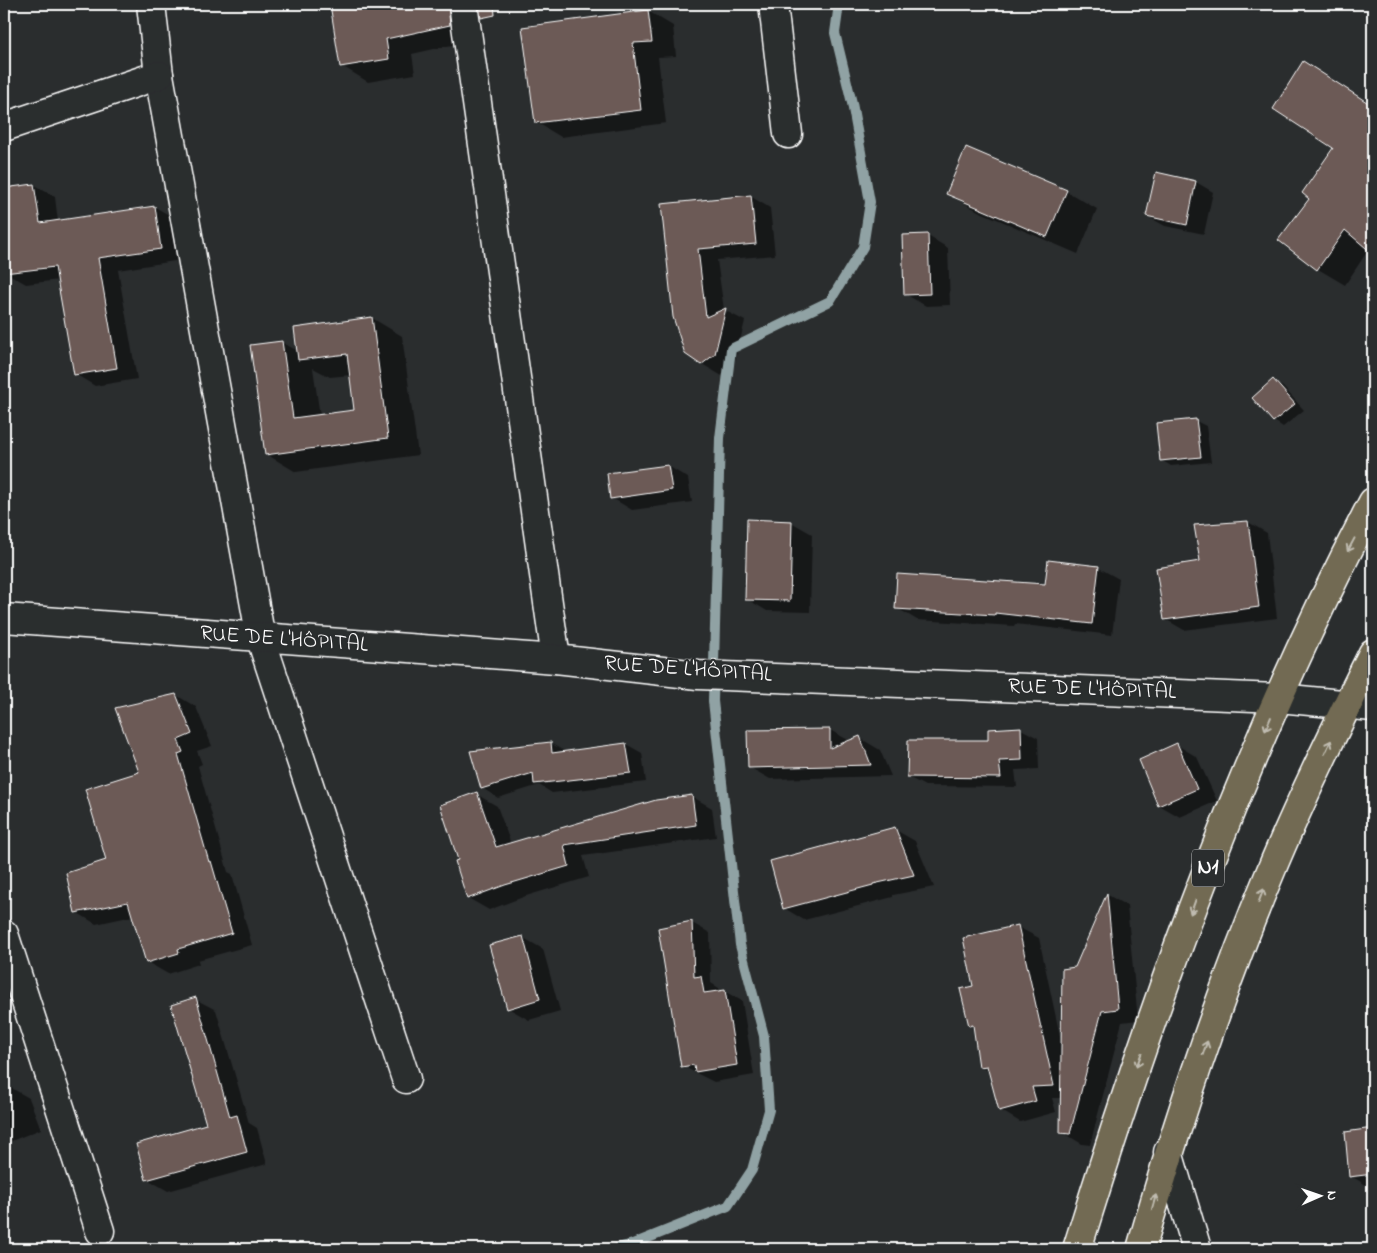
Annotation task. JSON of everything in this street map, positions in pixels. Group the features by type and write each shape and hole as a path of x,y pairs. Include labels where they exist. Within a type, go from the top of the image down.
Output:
{"highway":[{"name":"N1","path":"1077,1249 1116,1124 1200,888 1279,698 1339,566 1373,502"},
{"path":"1141,1249 1168,1152 1217,1012 1270,873 1360,706 1373,653"}],"street":[{"path":"151,4 159,75 261,639 406,1079"},
{"path":"463,4 556,659"},
{"path":"773,4 788,134"},
{"path":"4,127 159,75"},
{"name":"RUE DE L'HÔPITAL","path":"4,618 261,639 556,659 698,675 1279,698 1360,706"},
{"path":"4,934 100,1231"},
{"path":"1168,1152 1197,1249"}],"building":[{"path":"330,4 448,4 450,25 386,39 389,59 340,67"},
{"path":"479,4 494,4 495,15 481,18"},
{"path":"648,10 652,42 633,43 641,110 535,123 522,27"},
{"path":"1303,61 1373,106 1373,254 1345,230 1317,270 1278,240 1309,199 1302,193 1333,148 1273,109"},
{"path":"966,147 1067,190 1047,237 946,194"},
{"path":"1156,172 1196,181 1187,225 1146,216"},
{"path":"34,184 40,223 155,206 161,249 98,258 117,368 74,375 55,267 4,273 4,188"},
{"path":"751,195 756,244 698,249 706,317 726,308 715,354 701,365 685,354 673,317 661,204"},
{"path":"928,234 930,294 904,295 902,235"},
{"path":"372,317 388,438 265,455 250,345 282,341 293,418 354,410 347,354 298,360 294,328"},
{"path":"1273,379 1295,404 1273,422 1252,398"},
{"path":"1196,419 1201,457 1160,461 1156,423"},
{"path":"668,465 672,490 610,499 607,473"},
{"path":"747,519 792,521 790,601 745,600"},
{"path":"1248,521 1259,607 1164,620 1156,568 1200,561 1194,525"},
{"path":"1048,560 1099,566 1092,624 995,613 995,615 895,609 897,574 1045,584"},
{"path":"176,694 192,734 178,740 183,752 178,754 209,862 211,861 232,933 178,949 179,953 146,963 128,902 75,913 66,873 106,860 85,789 139,772 115,708"},
{"path":"1021,727 1022,760 999,761 1001,778 907,777 908,740 988,740 988,729"},
{"path":"830,729 830,748 860,736 871,765 748,768 747,730"},
{"path":"551,742 552,753 626,743 631,773 534,784 533,773 481,789 470,751"},
{"path":"1177,743 1197,789 1158,806 1139,760"},
{"path":"477,792 496,847 656,800 692,795 696,825 564,845 569,866 505,885 467,899 455,861 458,860 440,805"},
{"path":"895,827 914,875 873,884 783,909 770,861"},
{"path":"1107,893 1118,1009 1102,1011 1070,1134 1060,1133 1062,969 1075,967"},
{"path":"692,921 694,977 701,976 704,993 725,990 737,1065 695,1072 694,1065 681,1067 658,928"},
{"path":"1018,925 1054,1086 1032,1087 1036,1101 999,1111 987,1066 979,1067 973,1025 969,1026 960,989 973,986 963,938"},
{"path":"523,936 540,999 507,1009 489,945"},
{"path":"196,997 230,1117 237,1115 247,1152 146,1180 136,1144 206,1124 171,1005"},
{"path":"1373,1128 1373,1174 1349,1177 1345,1132"}],"waterway":[{"path":"614,1249 633,1244 728,1206 752,1170 769,1110 764,1036 740,945 713,701 720,438 731,349 830,301 863,247 870,202 852,103 835,33 839,4"}]}
